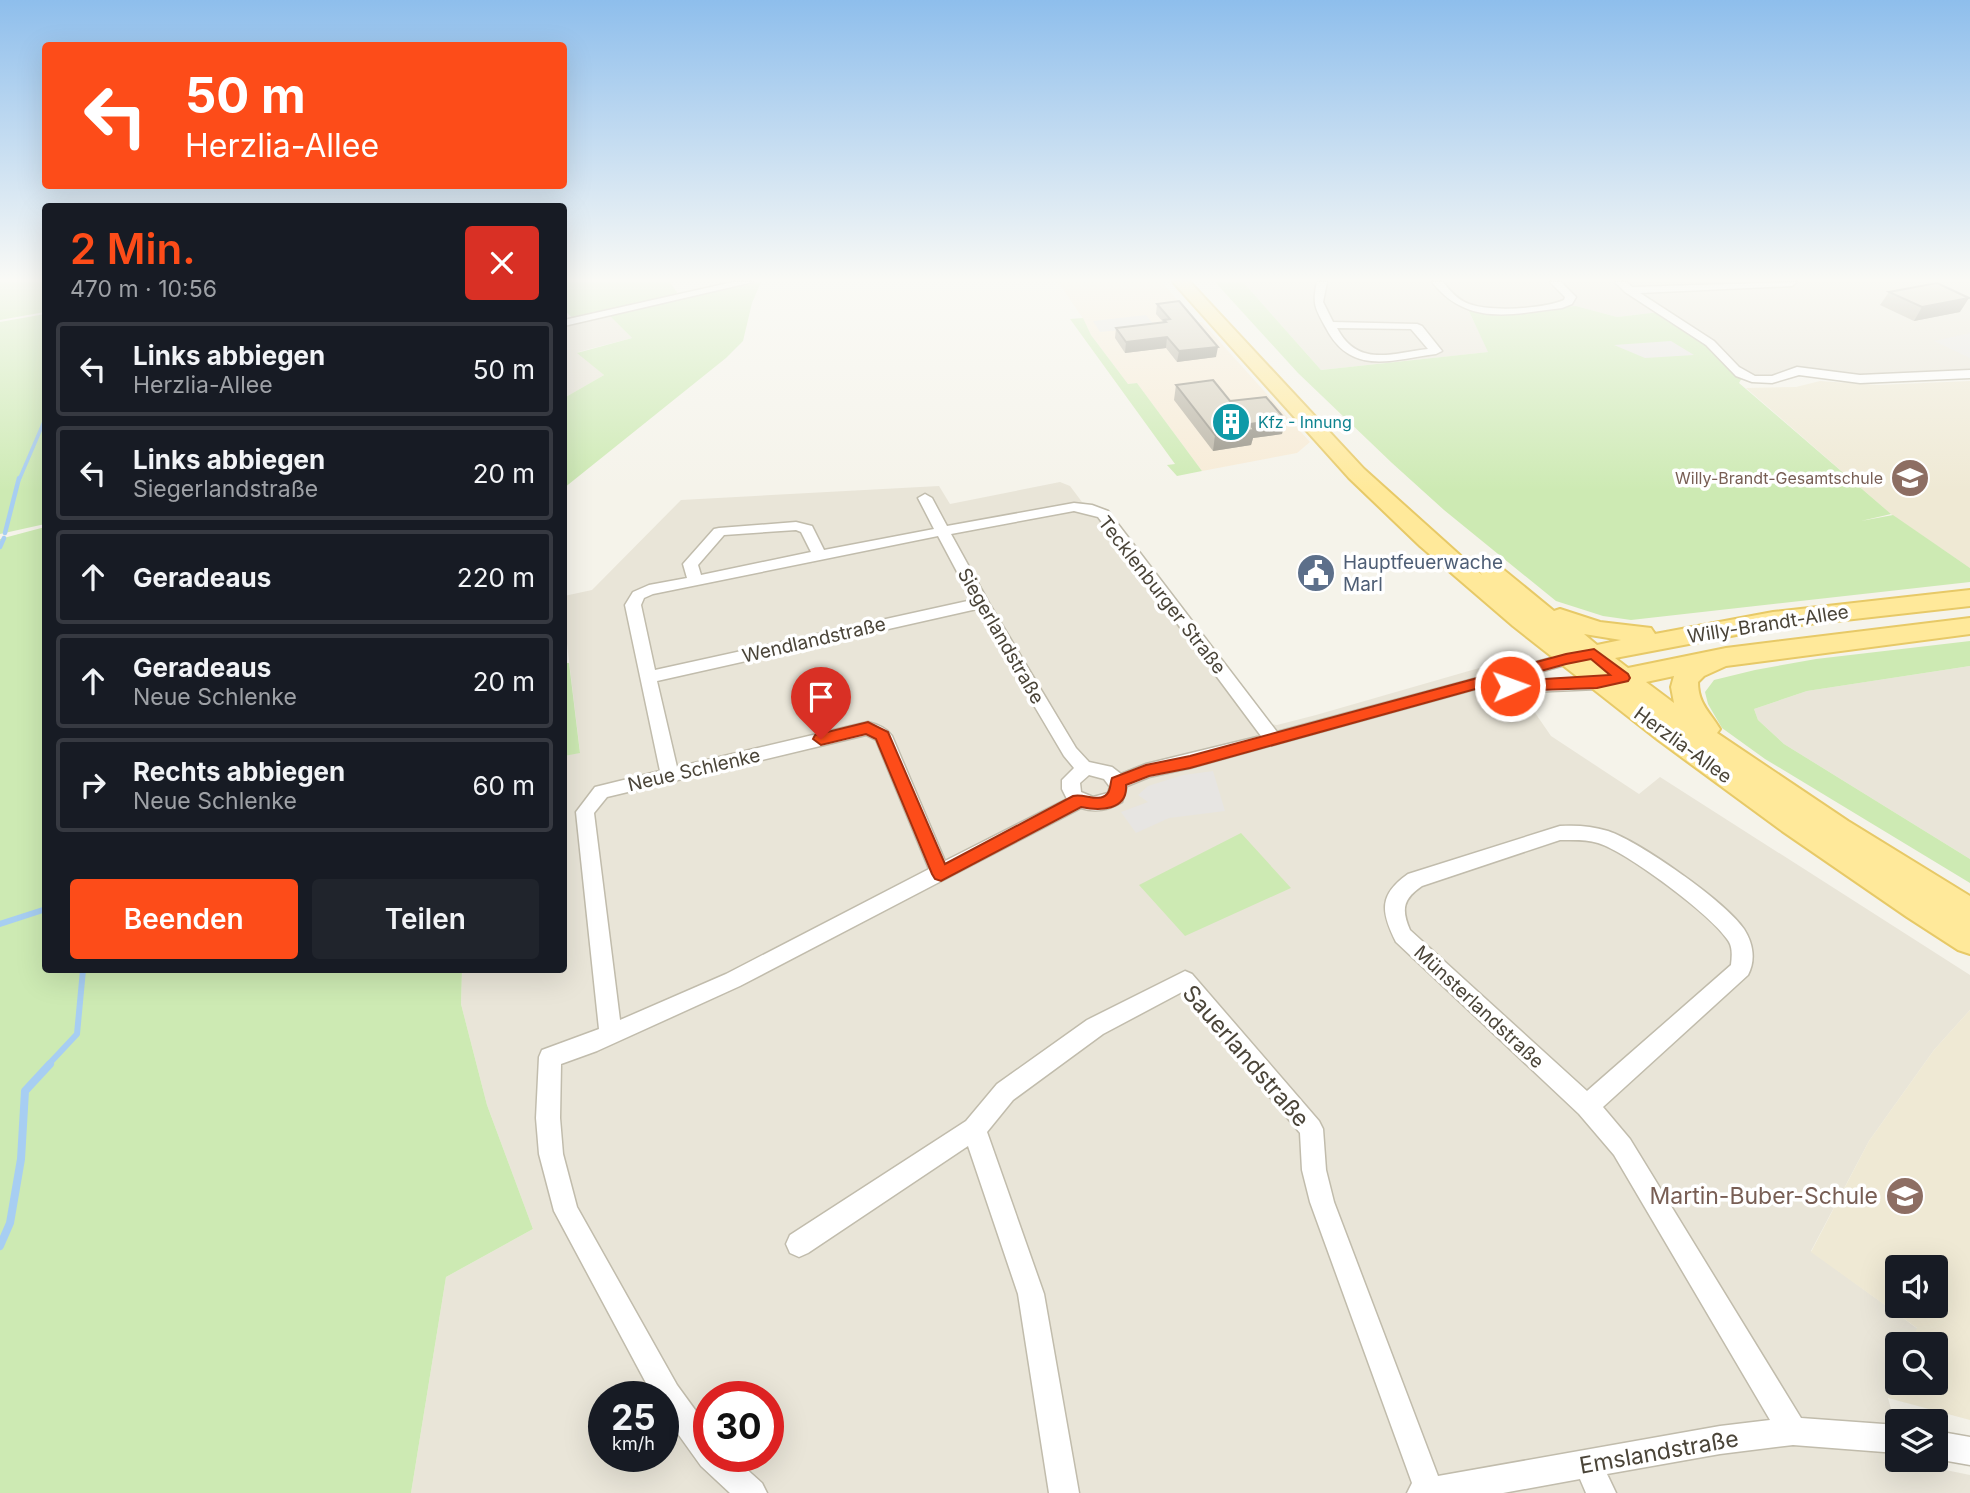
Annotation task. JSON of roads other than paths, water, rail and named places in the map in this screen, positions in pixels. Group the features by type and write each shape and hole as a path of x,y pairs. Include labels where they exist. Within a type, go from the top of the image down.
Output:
{"main road":[{"name":"Herzlia-Allee","path":"1242,352 1297,414 1345,462 1466,575 1566,659 1604,672 1970,912"},
{"name":"Herzlia-Allee","path":"1263,352 1374,467 1468,553 1532,604 1604,672 1894,893 1970,940"},
{"name":"Willy-Brandt-Allee","path":"1604,672 1754,624 1970,598"},
{"path":"1532,604 1568,621 1621,634 1754,624"},
{"name":"Willy-Brandt-Allee","path":"1604,672 1970,626"},
{"path":"1726,657 1695,670 1685,680 1684,692 1693,717 1749,769"}],"street":[{"path":"1352,352 1356,356 1371,359 1431,352"},
{"path":"1719,352 1744,376 1757,380 1784,379 1797,371 1860,379 1970,374"},
{"name":"Siegerlandstraße","path":"925,498 981,603 1070,752 1085,769"},
{"name":"Tecklenburger Straße","path":"942,533 1074,507 1092,509 1103,514 1273,738"},
{"path":"695,581 690,564 719,532 796,526 807,529 819,555"},
{"path":"670,776 633,605 638,594 928,533 942,533"},
{"name":"Wendlandstraße","path":"648,677 981,603"},
{"path":"1118,782 1146,771 1566,659"},
{"path":"1449,691 1604,672"},
{"name":"Neue Schlenke","path":"611,1034 585,812 601,792 868,728 883,736 941,874"},
{"path":"1085,769 1108,772 1118,782 1116,797 1106,803 1092,805 1079,801 1071,791 1070,780 1085,769"},
{"path":"693,1431 667,1395 566,1211 551,1154 548,1118 550,1057 611,1034 733,980 1079,801"},
{"name":"Münsterlandstraße","path":"1587,1106 1741,969 1744,952 1736,934 1723,919 1626,848 1608,838 1576,832 1560,833 1415,880 1399,889 1394,901 1395,919 1403,936 1587,1106 1622,1147 1793,1432"},
{"name":"Sauerlandstraße","path":"799,1244 974,1129 1005,1092 1095,1027 1185,980 1311,1129 1314,1170 1322,1202 1426,1492"},
{"path":"974,1129 1031,1294 1063,1493"},
{"name":"Emslandstraße","path":"1426,1492 1720,1440 1793,1432 1885,1438"},
{"path":"1948,1447 1970,1451"},
{"path":"1588,1465 1601,1493"},
{"path":"729,1472 752,1493"}],"waterway":[{"path":"19,480 42,426"},
{"path":"5,533 19,478"},
{"path":"0,547 4,538"},
{"path":"0,924 42,910"},
{"path":"48,1065 77,1034 83,973"},
{"path":"0,1246 10,1223 21,1159 25,1091 50,1064"}],"place":[{"name":"Kfz - Innung","path":"1231,422"},
{"name":"Willy-Brandt-Gesamtschule","path":"1910,478"},
{"name":"Hauptfeuerwache Marl","path":"1316,573"},
{"name":"Martin-Buber-Schule","path":"1905,1196"}]}
